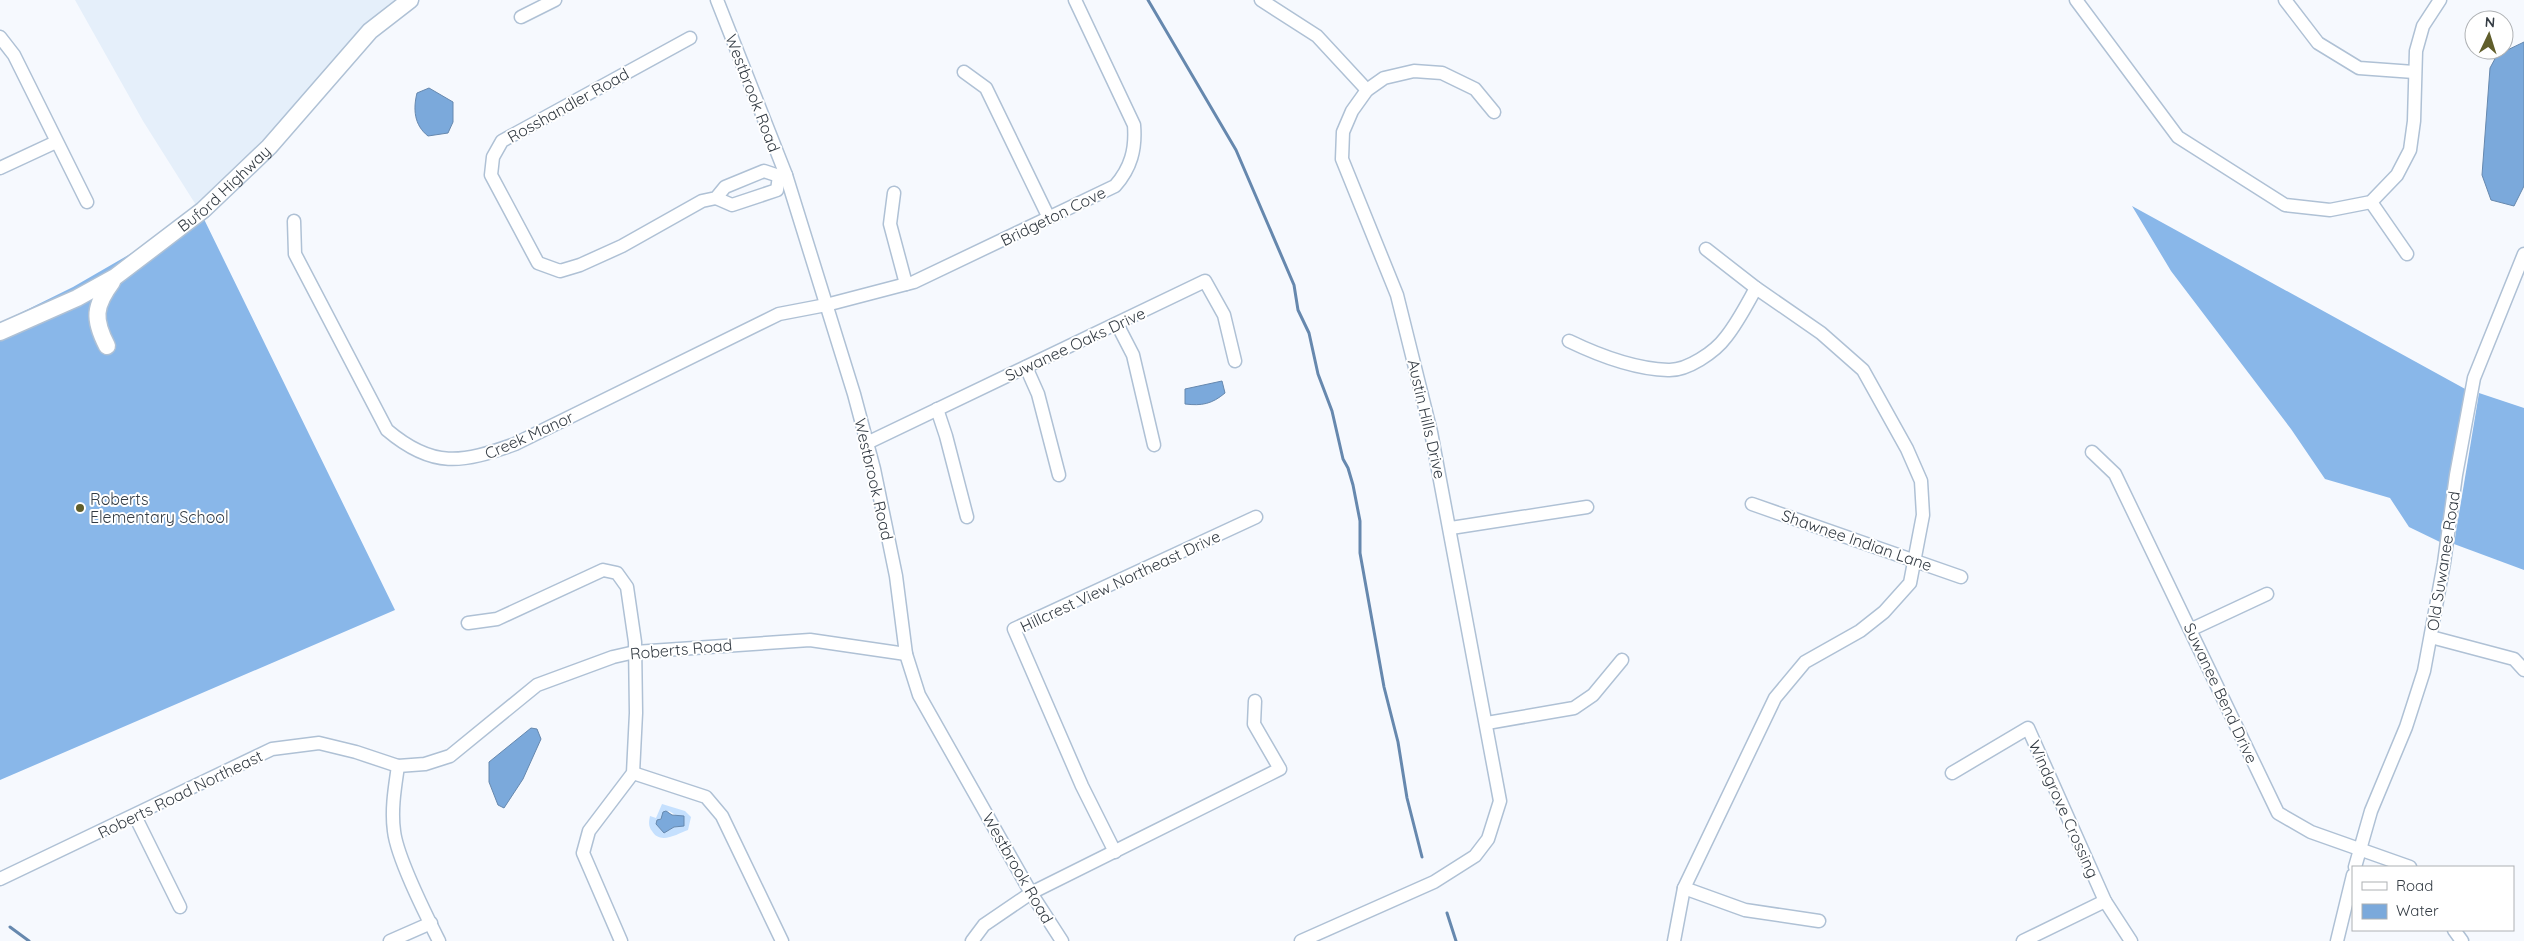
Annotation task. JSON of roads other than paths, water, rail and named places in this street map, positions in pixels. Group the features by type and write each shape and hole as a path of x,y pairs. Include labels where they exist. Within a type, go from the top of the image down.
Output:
{"main road":[{"name":"Buford Highway","path":"0,332 77,298 116,277 203,210 269,147 370,31 410,0"},
{"path":"107,346 99,330 97,308 101,297 116,277"}],"street":[{"path":"521,17 555,0"},
{"name":"Westbrook Road","path":"717,0 782,176 826,305 867,443 896,576 906,654 919,695 1031,893 1062,941"},
{"name":"Bridgeton Cove","path":"826,305 906,284 1115,186 1125,175 1135,142 1134,125 1075,0"},
{"path":"1261,0 1317,36 1367,90"},
{"path":"2076,0 2178,137 2285,205 2330,210 2371,202 2397,176 2410,150 2414,121 2416,51 2423,26 2440,0"},
{"path":"2285,0 2318,43 2359,68 2414,72"},
{"path":"0,38 14,55 87,202"},
{"name":"Rosshandler Road","path":"690,38 502,140 494,157 491,176 538,264 560,271 622,246 702,201 716,198 725,187 764,171 782,176"},
{"name":"Austin Hills Drive","path":"1301,941 1437,880 1475,856 1488,840 1496,820 1500,801 1451,528 1431,432 1397,294 1342,158 1344,132 1352,111 1367,90 1384,78 1414,71 1442,73 1475,89 1494,112"},
{"path":"964,72 986,88 1049,218"},
{"path":"0,168 56,142"},
{"path":"716,198 732,205 758,198 778,190 782,176"},
{"path":"894,193 890,224 906,284"},
{"path":"2371,202 2407,254"},
{"name":"Creek Manor","path":"294,221 295,254 386,430 402,443 448,461 477,458 515,444 779,314 826,305"},
{"path":"1674,941 1684,888 1775,698 1805,662 1860,631 1884,612 1910,583 1924,515 1920,481 1907,449 1863,370 1821,333 1756,288 1706,249"},
{"name":"Old Suwanee Road","path":"2354,866 2371,811 2406,727 2424,670 2474,378 2524,254"},
{"name":"Suwanee Oaks Drive","path":"867,443 1205,281 1224,315 1235,361"},
{"path":"1569,341 1592,352 1644,367 1670,371 1689,365 1708,354 1726,338 1756,288"},
{"path":"1117,324 1132,355 1154,445"},
{"path":"1026,367 1038,394 1059,476"},
{"path":"937,409 967,517"},
{"name":"Suwanee Bend Drive","path":"2092,452 2115,474 2192,630 2278,813 2311,832 2407,866"},
{"name":"Shawnee Indian Lane","path":"1752,504 1916,560 1961,578"},
{"path":"1451,528 1587,507"},
{"name":"Hillcrest View Northeast Drive","path":"1114,852 1082,786 1014,629 1256,518"},
{"path":"468,623 498,619 603,570 617,573 627,587 635,652 633,773 588,831 583,853 621,941"},
{"path":"2192,630 2267,594"},
{"path":"2431,637 2514,658 2524,670"},
{"name":"Roberts Road","path":"425,764 450,756 537,686 612,657 635,652 810,640 906,654"},
{"path":"1486,723 1574,708 1593,695 1622,660"},
{"path":"972,941 984,925 1031,893 1280,769 1254,724 1255,701"},
{"name":"Windgrove Crossing","path":"1952,774 2028,728 2105,902 2131,941"},
{"name":"Roberts Road Northeast","path":"0,879 135,816 216,774 272,749 318,743 356,752 398,766 425,764"},
{"path":"398,766 394,793 394,832 439,941"},
{"path":"633,773 706,797 722,816 782,941"},
{"path":"135,816 180,907"},
{"path":"2337,941 2352,879"},
{"path":"1684,888 1745,910 1819,921"},
{"path":"2023,941 2105,902"},
{"path":"390,941 431,923"}],"water":[{"path":"2524,42 2524,186 2514,206 2491,200 2482,175 2490,68 2494,60 2514,60 2514,47"},
{"path":"429,88 453,102 453,122 448,133 428,136 417,122 415,105 417,93"},
{"path":"1222,381 1225,393 1216,400 1197,405 1185,404 1185,389"},
{"path":"531,728 537,729 541,739 523,779 504,808 498,805 489,782 489,762"},
{"path":"666,811 672,815 684,816 684,826 674,827 664,833 656,824 657,820 661,819 663,812"}],"waterway":[{"path":"1148,0 1236,150 1294,285 1298,310 1309,333 1318,374 1332,411 1343,459 1353,485 1360,521 1360,553 1384,687 1398,742 1407,798 1422,857"},
{"path":"1447,913 1456,941"},
{"path":"10,927 29,941"}],"place":[{"name":"Roberts Elementary School","path":"80,508"}]}
